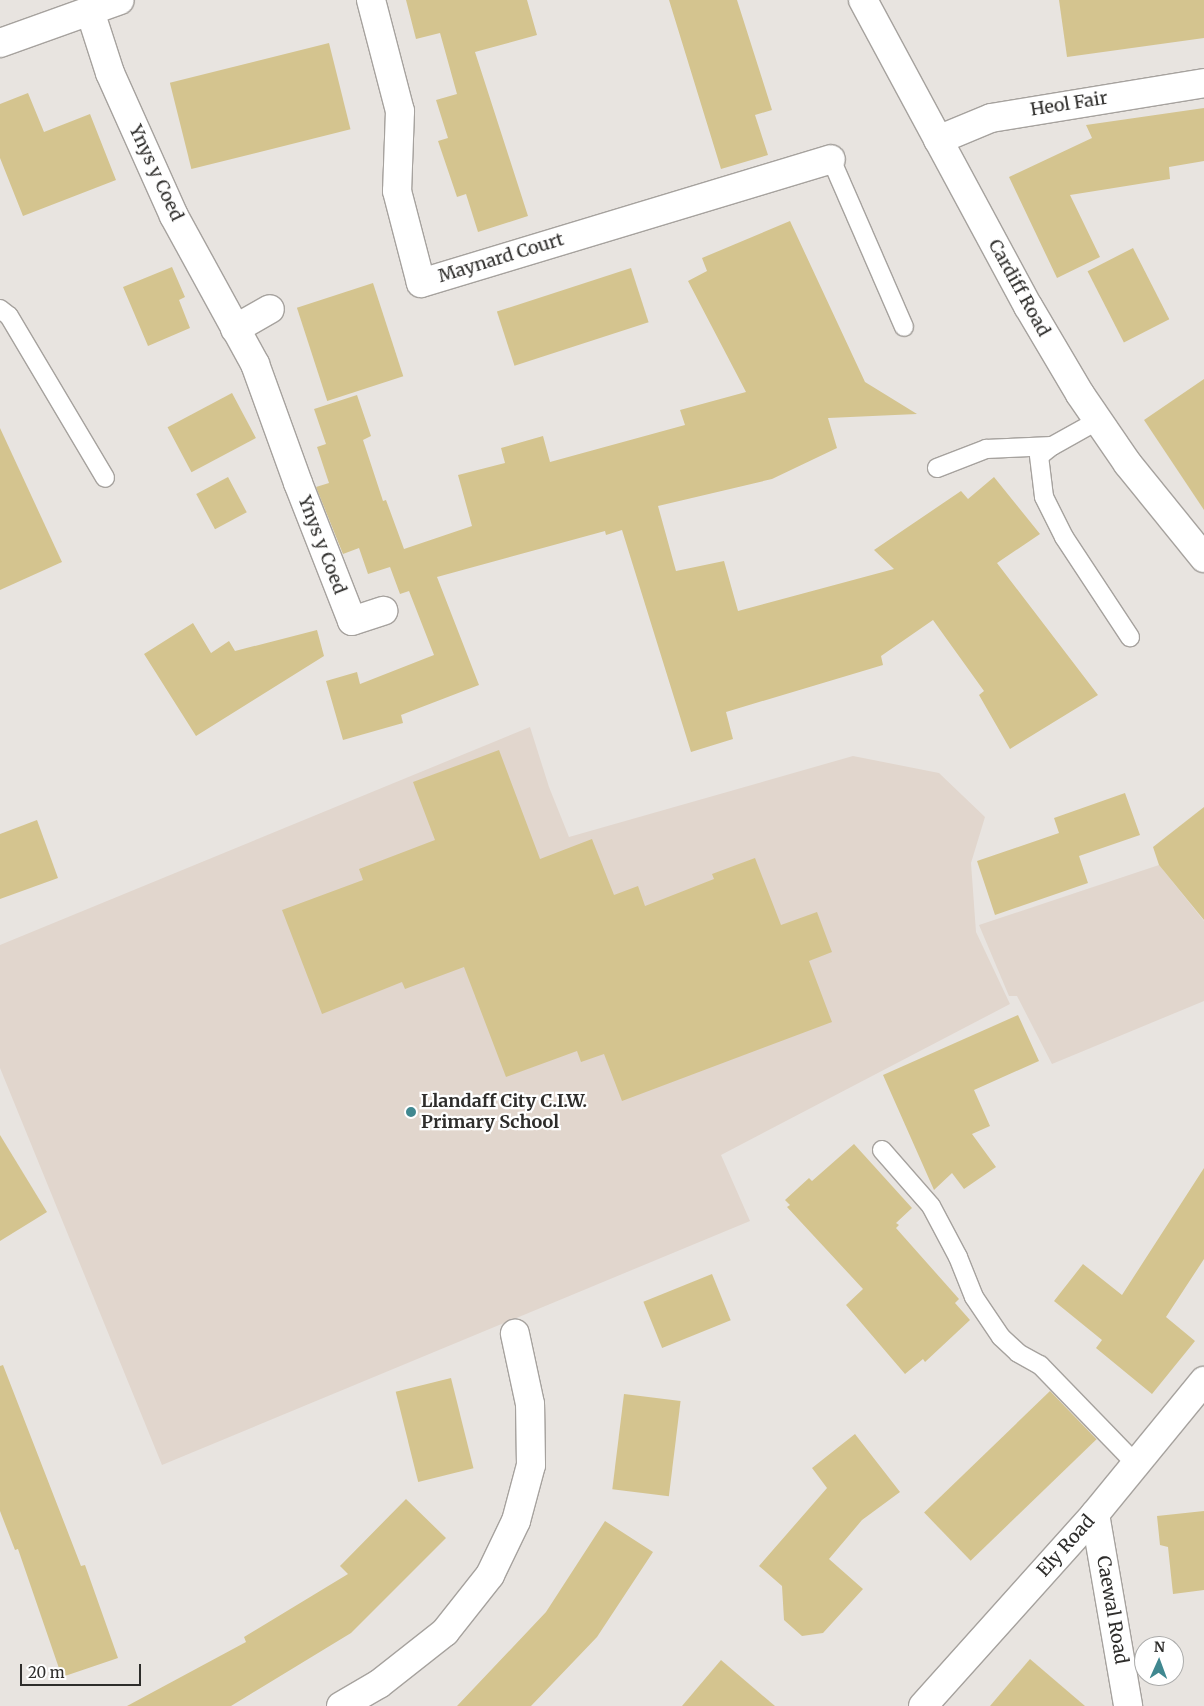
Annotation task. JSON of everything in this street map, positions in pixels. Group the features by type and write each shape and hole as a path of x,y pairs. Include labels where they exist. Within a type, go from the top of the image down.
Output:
{"street":[{"path":"0,42 120,0"},
{"name":"Maynard Court","path":"371,0 400,110 397,191 420,283 831,159"},
{"name":"Cardiff Road","path":"863,0 1028,306 1097,421 1128,464 1204,558"},
{"name":"Ynys y Coed","path":"90,11 110,73 174,216 255,364 298,483 352,621 383,611"},
{"name":"Heol Fair","path":"938,140 991,118 1204,83"},
{"path":"235,329 270,309"},
{"path":"341,1706 379,1684 445,1632 490,1575 516,1522 531,1465 530,1404 515,1334"},
{"name":"Ely Road","path":"923,1706 1095,1514 1204,1381"},
{"name":"Caewal Road","path":"1095,1514 1128,1706"}],"lane":[{"path":"831,159 904,327"},
{"path":"0,309 9,316 105,478"},
{"path":"1097,421 1052,446 1039,456 1044,497 1064,537 1130,637"},
{"path":"936,468 986,448 1052,446"},
{"path":"882,1150 931,1206 958,1257 974,1297 1001,1336 1018,1353 1040,1366 1137,1465"}],"shaded area":[{"name":"Llandaff City C.I.W. Primary School","path":"530,727 549,787 569,837 853,756 939,773 985,817 971,863 976,932 1010,1004 721,1155 750,1221 162,1465 0,1068 0,945"},
{"path":"1159,865 1204,921 1204,1001 1052,1064 1017,996 1009,996 979,925"}],"building":[{"path":"406,0 527,0 537,35 475,52 528,216 478,232 466,194 457,197 438,141 448,138 436,100 457,94 440,33 416,39"},
{"path":"669,0 737,0 772,110 755,115 768,155 721,169"},
{"path":"1059,0 1204,0 1204,38 1067,57"},
{"path":"329,43 351,129 191,169 170,83"},
{"path":"28,93 44,132 90,114 116,180 23,216 0,158 0,104"},
{"path":"1204,108 1204,161 1169,167 1170,179 1070,195 1100,257 1057,278 1009,177 1092,138 1086,125"},
{"path":"790,221 865,382 917,414 828,418 837,448 772,479 658,506 676,571 724,561 738,611 894,569 874,550 961,491 968,499 994,477 1040,534 997,563 1098,695 1010,749 979,695 984,691 933,620 881,656 883,665 726,712 733,739 691,752 622,530 606,535 605,531 437,577 479,685 401,715 403,723 343,740 326,681 357,672 360,684 434,655 409,591 400,594 390,567 368,574 359,548 343,554 316,487 329,483 317,447 326,444 314,409 357,395 371,436 363,440 383,501 386,500 404,549 472,526 458,475 505,463 501,448 543,436 550,462 685,425 680,410 746,392 688,281 707,271 702,258"},
{"path":"1133,248 1169,319 1124,342 1088,271"},
{"path":"172,267 185,297 179,300 190,328 148,346 123,287"},
{"path":"631,268 649,322 515,366 497,312"},
{"path":"373,283 403,376 327,401 297,308"},
{"path":"1204,379 1204,510 1144,420"},
{"path":"232,393 256,438 191,472 168,427"},
{"path":"0,428 62,562 0,590"},
{"path":"228,477 247,512 215,529 196,494"},
{"path":"193,623 211,653 229,641 235,651 317,630 324,656 196,736 144,654"},
{"path":"499,750 540,859 592,839 614,895 638,886 645,906 714,879 712,874 755,858 781,925 817,912 832,952 809,961 832,1022 622,1101 604,1054 581,1062 577,1051 506,1077 464,967 405,989 402,982 322,1014 282,910 363,880 359,869 435,840 413,782"},
{"path":"1125,793 1140,835 1079,856 1088,883 995,915 977,861 1059,833 1054,818"},
{"path":"1204,807 1204,920 1159,865 1153,847"},
{"path":"37,820 58,878 0,899 0,834"},
{"path":"1018,1015 1039,1061 974,1090 990,1126 972,1134 996,1167 964,1189 952,1173 934,1190 883,1075"},
{"path":"0,1135 47,1212 0,1241"},
{"path":"854,1144 912,1208 896,1223 899,1225 896,1228 959,1299 955,1303 970,1320 925,1362 923,1359 905,1374 846,1305 863,1289 787,1207 790,1205 785,1200 809,1178 812,1181"},
{"path":"1204,1168 1204,1259 1166,1317 1195,1341 1152,1394 1096,1348 1102,1340 1054,1301 1083,1264 1122,1295"},
{"path":"712,1274 731,1320 662,1348 643,1302"},
{"path":"3,1365 81,1566 85,1565 118,1658 62,1677 18,1549 15,1550 0,1511 0,1366"},
{"path":"451,1378 473,1468 418,1482 396,1392"},
{"path":"1050,1391 1097,1439 971,1561 924,1513"},
{"path":"624,1394 681,1401 669,1496 612,1489"},
{"path":"855,1434 900,1492 862,1520 829,1559 863,1589 823,1633 802,1636 784,1620 782,1586 759,1566 827,1488 812,1468"},
{"path":"406,1499 446,1538 351,1633 231,1706 127,1706 246,1642 244,1637 348,1574 340,1566"},
{"path":"1204,1511 1204,1590 1173,1594 1168,1547 1160,1545 1157,1516"},
{"path":"605,1521 653,1552 597,1637 531,1706 457,1706 546,1612"},
{"path":"1030,1659 1085,1706 990,1706"},
{"path":"721,1660 775,1706 682,1706"}],"place":[{"name":"Llandaff City C.I.W. Primary School","path":"411,1112"}]}
